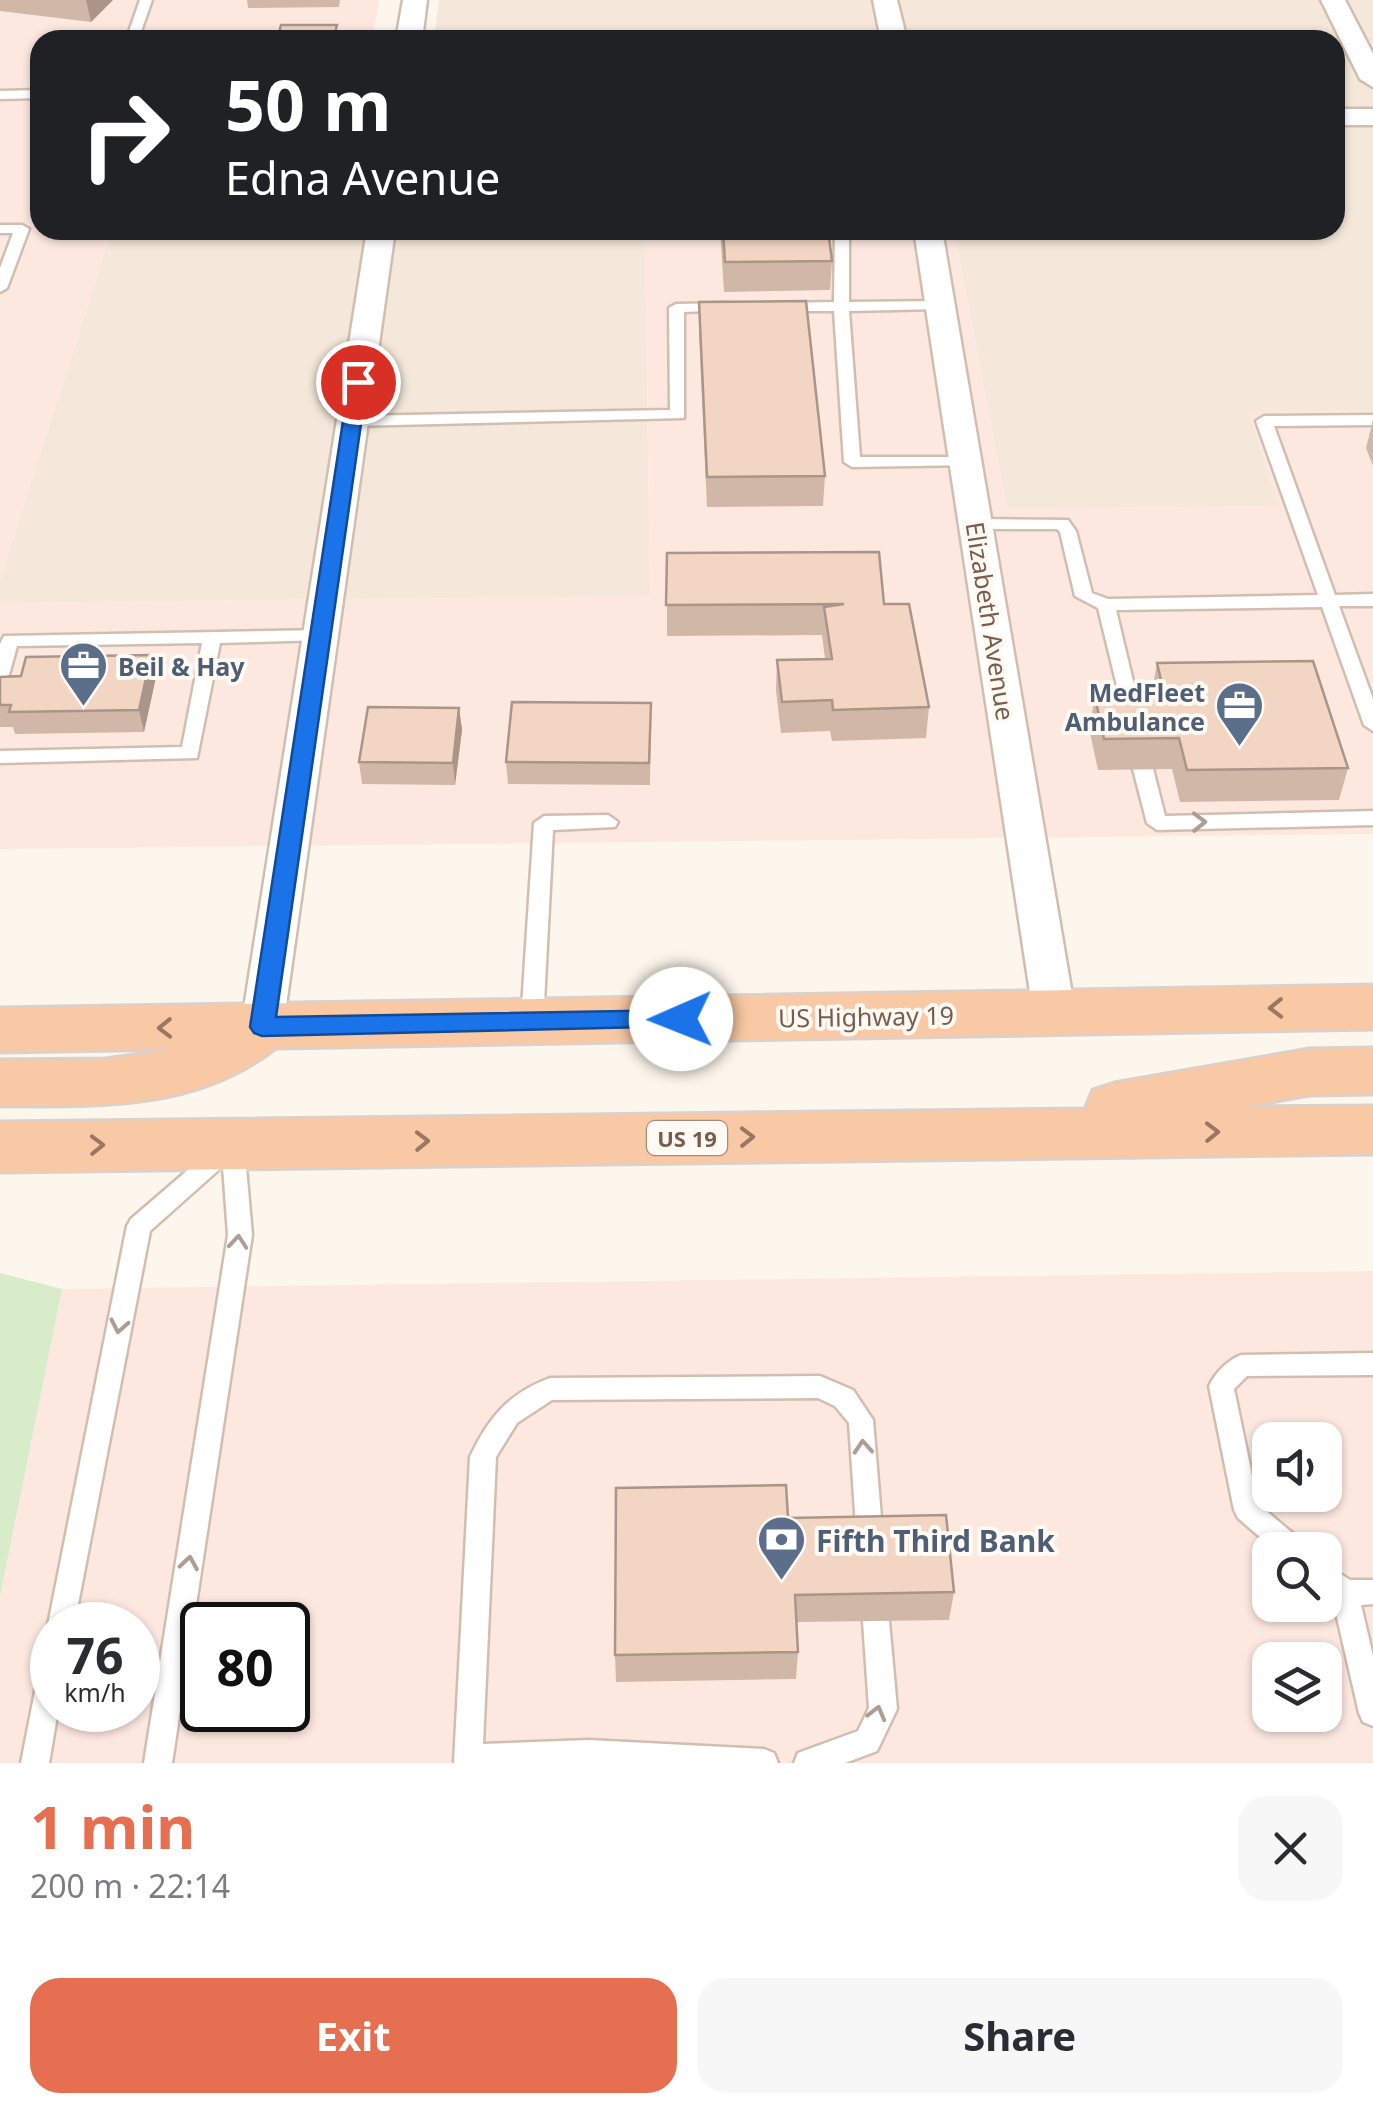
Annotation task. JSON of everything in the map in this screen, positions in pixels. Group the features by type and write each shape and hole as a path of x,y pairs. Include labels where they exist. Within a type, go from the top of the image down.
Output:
{"highway":[{"name":"US Highway 19","path":"0,1030 1373,1006"},
{"path":"0,1083 174,1076 236,1051 262,1027"},
{"path":"964,1135 1308,1072 1373,1071"},
{"name":"US 19","path":"0,1146 1373,1130"}],"street":[{"path":"410,30 415,0"},
{"path":"885,0 892,30"},
{"path":"1334,0 1373,80"},
{"path":"1345,117 1373,117"},
{"path":"262,1027 379,240"},
{"name":"Elizabeth Avenue","path":"930,240 1054,1012"}],"lane":[{"path":"136,30 146,0"},
{"path":"0,95 30,94"},
{"path":"0,229 22,229 0,288"},
{"path":"842,240 841,306 852,462 966,462"},
{"path":"768,307 940,305"},
{"path":"352,421 678,415 676,308 749,307"},
{"path":"1373,420 1264,421 1373,725"},
{"path":"976,524 1062,524 1068,531 1084,596 1106,604 1373,600"},
{"path":"1106,604 1135,728"},
{"path":"0,675 10,640 320,636"},
{"path":"0,756 190,753 212,638"},
{"path":"1144,769 1157,824 1373,818"},
{"path":"532,1022 544,822 608,822"},
{"path":"66,1602 139,1226 232,1144"},
{"path":"158,1763 240,1234 232,1144"},
{"path":"1272,1532 1246,1510 1222,1386 1241,1366 1373,1364"},
{"path":"764,1763 588,1754 469,1761 483,1457 494,1431 515,1406 550,1389 780,1385 820,1388 844,1398 861,1420 870,1544"},
{"path":"1342,1586 1373,1592"},
{"path":"1342,1609 1373,1713"},
{"path":"808,1763 867,1742 882,1709 876,1621"},
{"path":"35,1763 41,1732"}],"shaded area":[{"path":"0,0 379,0 374,30 30,30 30,240 109,240 0,579"},
{"path":"439,0 1373,0 1373,411 1249,413 1280,506 1007,509 956,240 1345,240 1345,30 435,30"},
{"path":"109,240 645,240 650,596 0,603 0,579"},
{"path":"645,240 956,240 1007,509 1279,506 1248,412 1373,411 1373,834 0,849 0,603 650,596"},
{"path":"1373,1271 1373,1763 0,1763 0,1597 62,1289"}],"green space":[{"path":"0,1273 62,1289 0,1597"}],"building":[{"path":"281,25 337,25 336,30 280,30"},
{"path":"724,240 829,240 832,261 725,262"},
{"path":"806,301 825,476 707,477 699,302"},
{"path":"879,552 884,604 909,604 929,707 833,710 832,700 782,702 777,660 832,659 824,607 844,604 666,605 667,553"},
{"path":"151,655 139,710 9,712 11,705 0,705 0,677 21,676 26,657"},
{"path":"1313,661 1348,768 1187,770 1179,738 1104,739 1095,697 1165,697 1157,663"},
{"path":"512,702 651,703 649,763 506,762"},
{"path":"368,707 459,708 453,763 359,762"},
{"name":"Fifth Third Bank","path":"786,1485 788,1518 946,1515 954,1592 795,1595 798,1652 615,1655 616,1488"}],"place":[{"name":"Beil & Hay","path":"83,708"},
{"name":"MedFleet Ambulance","path":"1240,748"},
{"name":"Fifth Third Bank","path":"781,1582"}],"route":[{"path":"358,382 262,1027 681,1019"}]}
